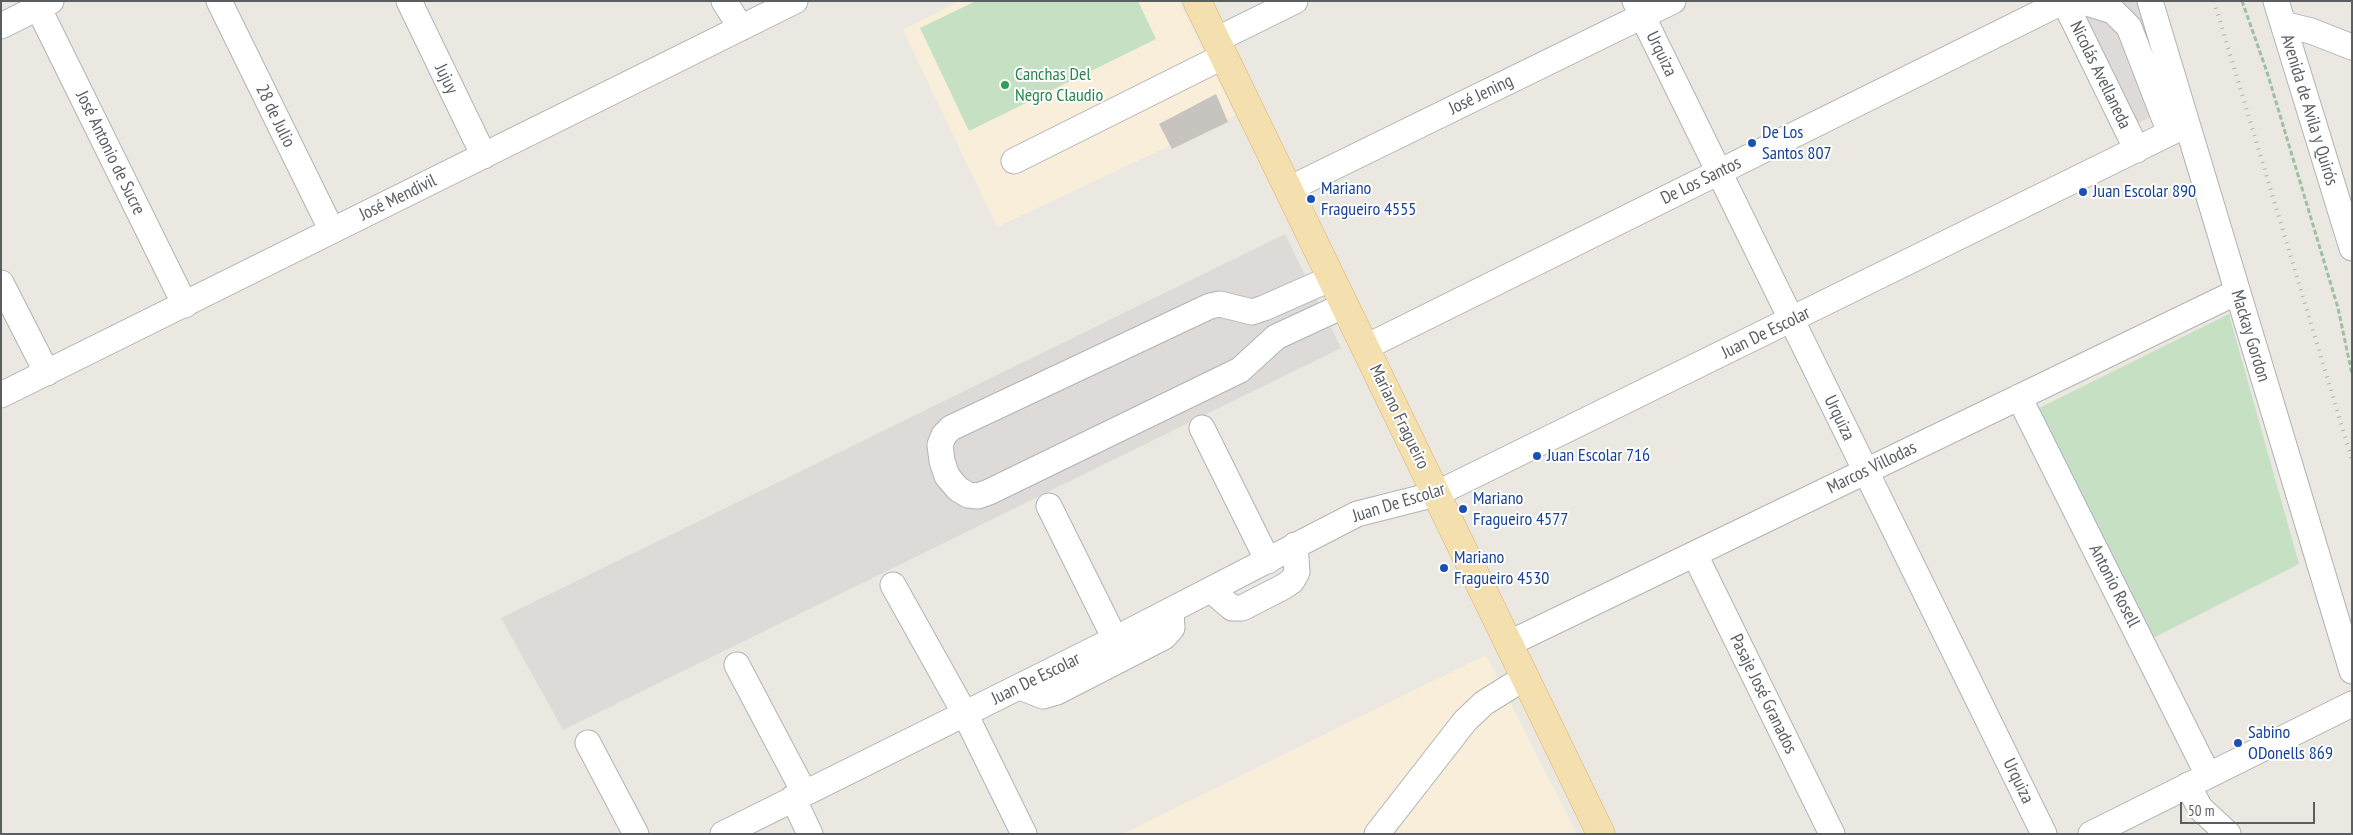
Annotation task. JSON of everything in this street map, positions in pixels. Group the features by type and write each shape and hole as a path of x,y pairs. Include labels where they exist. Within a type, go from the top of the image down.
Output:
{"main road":[{"name":"Mariano Fragueiro","path":"1197,1 1600,834"}],"street":[{"name":"28 de Julio","path":"219,1 332,231"},
{"name":"Jujuy","path":"409,1 484,156"},
{"path":"724,1 741,28"},
{"name":"José Mendivil","path":"1,395 795,1"},
{"path":"1014,161 1220,48 1295,1"},
{"name":"José Jening","path":"1289,189 1638,9 1673,1"},
{"path":"2064,1 2087,3 2113,12 2129,27 2178,129"},
{"name":"Nicolás Avellaneda","path":"2064,1 2137,150"},
{"name":"De Los Santos","path":"1366,347 2064,1"},
{"name":"Mackay Gordon","path":"2150,1 2178,129 2237,292 2352,671"},
{"path":"1,26 41,3"},
{"name":"José Antonio de Sucre","path":"41,3 185,304"},
{"name":"Urquiza","path":"1638,9 2044,834"},
{"path":"2279,13 2311,31 2352,47"},
{"name":"Avenida de Avila y Quirós","path":"2279,13 2352,248"},
{"name":"Juan De Escolar","path":"723,834 749,827 798,795 1020,687 1357,514 1436,494 2178,129"},
{"path":"1332,278 1252,312 1220,304 1210,306 951,428 944,435 940,445 942,461 947,476 958,489 968,495 978,496 989,492 1240,370 1276,337 1345,305"},
{"path":"1,283 46,373"},
{"name":"Marcos Villodas","path":"1508,644 2237,292"},
{"path":"1252,312 1263,327 1267,344"},
{"name":"Antonio Rosell","path":"2019,397 2198,780 2200,808"},
{"path":"1202,428 1268,561"},
{"path":"1049,506 1115,639"},
{"path":"1211,590 1232,608 1242,608 1283,587 1292,582 1297,572 1296,545"},
{"name":"Pasaje José Granados","path":"1695,555 1832,834"},
{"path":"893,585 965,714 1024,834"},
{"path":"1020,687 1043,696 1057,692 1164,638 1172,628 1171,610"},
{"path":"738,665 798,795 810,834"},
{"path":"1377,834 1465,721 1484,703 1524,678"},
{"path":"2091,834 2352,704"},
{"path":"588,743 636,834"},
{"path":"2201,834 2198,815 2200,808 2228,834"}],"path":[{"path":"2242,1 2267,72 2338,308 2352,374"}],"shaded area":[{"name":"Canchas Del Negro Claudio","path":"960,1 1179,1 1235,115 997,227 903,30"},
{"path":"2076,1 2136,1 2169,108 2136,124"},
{"path":"1285,234 1341,348 563,730 501,618"},
{"path":"1486,655 1577,834 1122,834"}],"green space":[{"name":"Canchas Del Negro Claudio","path":"976,1 1138,1 1156,39 969,131 920,28"},
{"path":"2229,314 2299,564 2153,638 2039,408"}],"building":[{"path":"1216,94 1228,122 1172,149 1159,124"}],"railway":[{"path":"2214,1 2352,460"}],"place":[{"name":"Canchas Del Negro Claudio","path":"1005,85"},
{"name":"De Los Santos 807","path":"1752,143"},
{"name":"Juan Escolar 890","path":"2083,192"},
{"name":"Mariano Fragueiro 4555","path":"1311,199"},
{"name":"Juan Escolar 716","path":"1537,456"},
{"name":"Mariano Fragueiro 4577","path":"1463,509"},
{"name":"Mariano Fragueiro 4530","path":"1444,568"},
{"name":"Sabino ODonells 869","path":"2238,743"}]}
